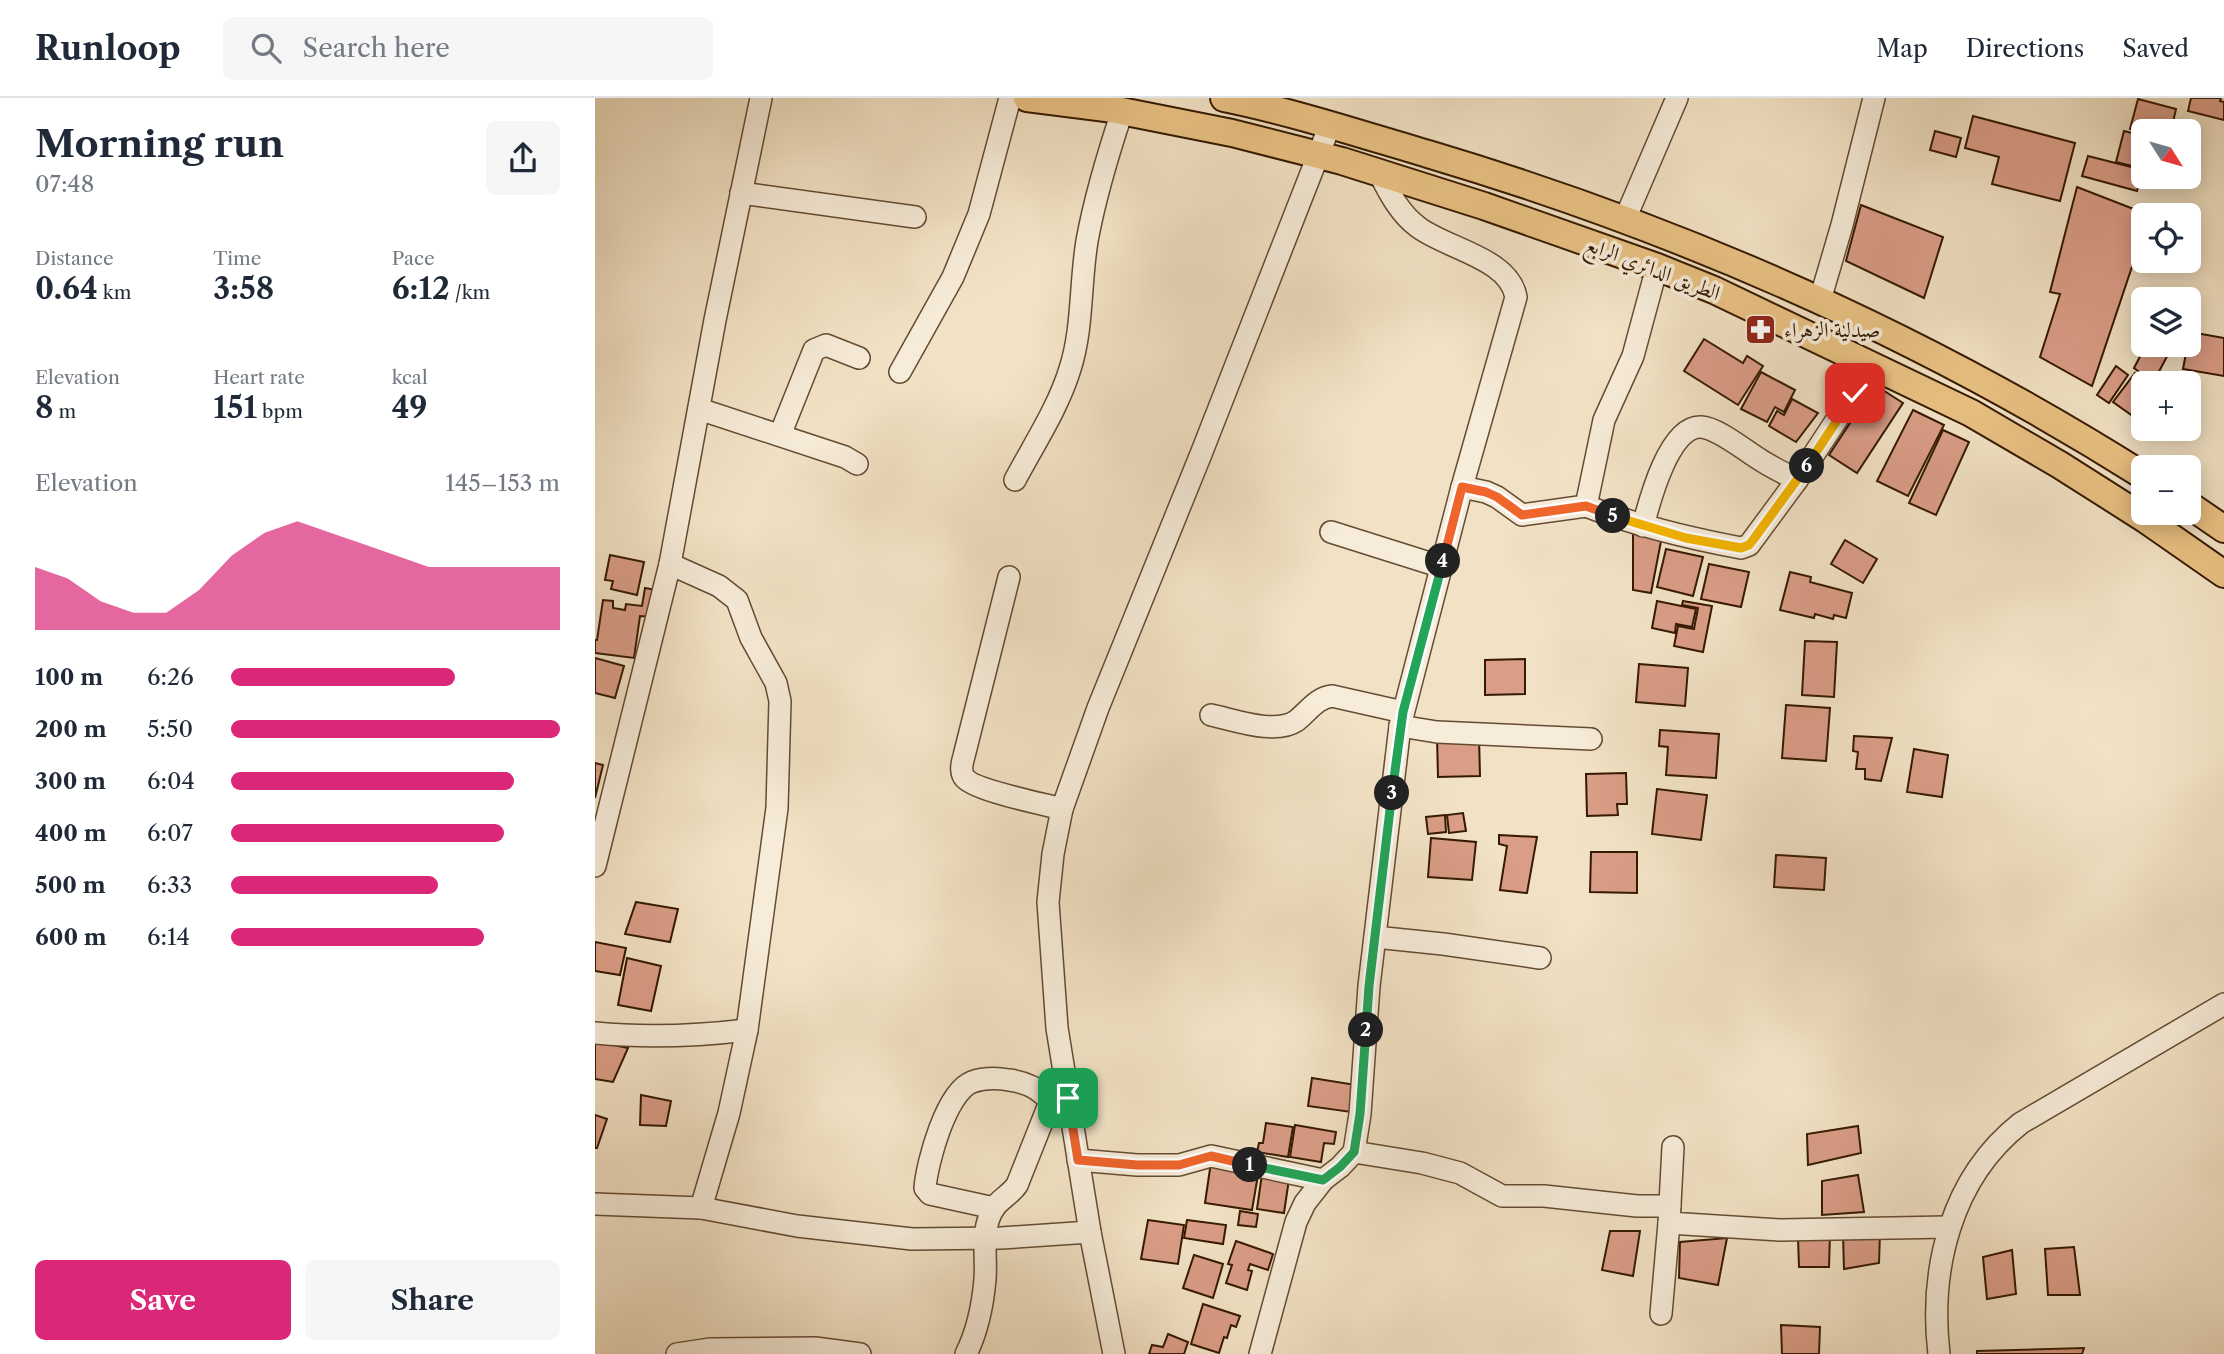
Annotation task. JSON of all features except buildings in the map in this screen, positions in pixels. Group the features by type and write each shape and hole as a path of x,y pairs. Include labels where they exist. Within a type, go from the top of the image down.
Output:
{"main road":[{"name":"الطريق الدائري الرابع","path":"1027,98 1122,111 1232,133 1378,171 1556,230 1657,267 1714,290 1971,413 2145,519 2224,574"},
{"name":"الطريق الدائري الرابع","path":"1224,98 1258,101 1516,180 1625,219 1820,300 1946,361 2131,468"},
{"path":"2201,513 2224,529"}],"street":[{"path":"595,866 670,564 761,98"},
{"path":"900,372 953,276 979,214 1010,98"},
{"path":"1625,219 1677,98"},
{"path":"1820,300 1874,98"},
{"path":"1016,480 1061,393 1072,363 1087,242 1100,179 1122,111"},
{"path":"1114,1354 1078,1160 1059,1100 1048,902 1053,854 1062,809 1098,708 1330,125"},
{"path":"1261,1354 1296,1222 1305,1203 1323,1180 1354,1152 1360,1114 1369,986 1402,719 1462,487 1516,297 1510,279 1492,265 1441,241 1419,228 1403,214 1378,171"},
{"path":"741,193 915,217"},
{"path":"1586,506 1604,420 1633,356 1657,267"},
{"path":"780,435 814,350 827,345 859,358"},
{"path":"1462,487 1497,497 1522,515 1586,506 1643,526 1741,548 1749,545 1797,480 1872,366"},
{"path":"699,409 845,457 857,464"},
{"path":"1643,526 1651,493 1662,466 1684,435 1693,429 1702,427 1723,436 1797,480"},
{"path":"1331,532 1442,567"},
{"path":"670,564 719,586 737,600 751,638 776,683 780,701 777,808 747,1030 729,1114 701,1208"},
{"path":"1009,576 964,756 962,774 979,787 1062,809"},
{"path":"1211,715 1277,728 1293,723 1322,699 1332,696 1437,732 1591,738"},
{"path":"1375,937 1541,958"},
{"path":"1939,1354 1936,1301 1948,1227 1977,1170 2003,1137 2075,1090 2224,1004"},
{"path":"595,1032 661,1036 711,1035 747,1030"},
{"path":"994,1208 930,1194 925,1188 928,1163 953,1101 971,1082 996,1078 1019,1081 1059,1100"},
{"path":"966,1354 979,1312 985,1277 985,1238 994,1208 1010,1195 1017,1185 1059,1100"},
{"path":"1661,1314 1673,1147"},
{"path":"1354,1152 1422,1163 1460,1173 1502,1196 1544,1196 1637,1206 1669,1215 1780,1230 1948,1227"},
{"path":"1078,1160 1179,1165 1211,1156 1323,1180"},
{"path":"595,1204 701,1208 797,1226 912,1239 1090,1232"},
{"path":"677,1354 709,1349 860,1354"}],"place":[{"name":"صيدلية الزهراء","path":"1761,329"}],"route":[{"path":"1068,1098 1078,1160 1179,1165 1211,1156 1323,1180 1340,1167 1354,1152 1360,1114 1369,986 1400,726 1462,487 1497,497 1522,515 1586,506 1686,538 1741,548 1749,545 1797,480 1855,393"}]}
